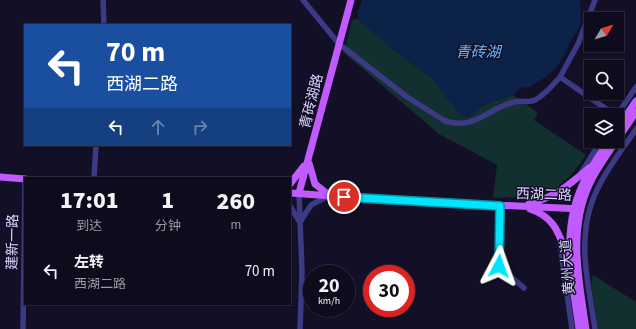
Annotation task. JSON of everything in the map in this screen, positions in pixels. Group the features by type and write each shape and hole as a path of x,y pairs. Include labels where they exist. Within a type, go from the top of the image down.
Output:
{"main road":[{"name":"青砖湖路","path":"299,193 351,0"},
{"path":"624,119 636,102"},
{"name":"黄州大道","path":"624,130 636,112"},
{"name":"黄州大道","path":"579,329 571,264 570,242 583,184 604,148"},
{"name":"黄州大道","path":"586,329 577,268 577,209 589,185 612,148"},
{"path":"291,183 300,174 309,160"},
{"path":"309,160 311,174 315,184 329,196"},
{"path":"522,207 550,198 593,165"},
{"path":"0,177 24,179"},
{"name":"西湖二路","path":"291,193 500,206 577,209"},
{"path":"522,207 540,212 554,224 571,264"}],"street":[{"path":"103,0 104,24"},
{"path":"303,0 339,44 407,97 445,121 458,124 470,122 515,102 535,100 543,95 560,77 578,44 595,0"},
{"path":"560,77 606,108"},
{"path":"621,108 636,87"},
{"path":"595,329 584,254 590,207 605,176 636,129"},
{"path":"94,177 96,146"},
{"path":"578,178 596,148"},
{"name":"青砖湖路","path":"299,193 302,272 300,329"},
{"path":"291,208 300,222 311,205 329,196"},
{"path":"500,206 499,266 524,288"},
{"path":"560,237 572,329"},
{"name":"建新一路","path":"23,329 24,254"}],"green space":[{"path":"358,19 391,48 433,79 461,116 498,99 513,95 538,113 534,120 586,155 576,169 566,179 557,187 547,192 523,197 493,198 497,165 439,134 344,53 352,20"},
{"path":"593,275 636,302 636,329 598,329 591,284"}],"water":[{"name":"青砖湖","path":"362,0 580,0 581,24 557,67 544,78 529,87 521,88 513,95 479,107 475,114 468,118 461,116 433,79 391,48 358,19 358,12"}],"route":[{"path":"344,197 500,206 499,266"}]}
